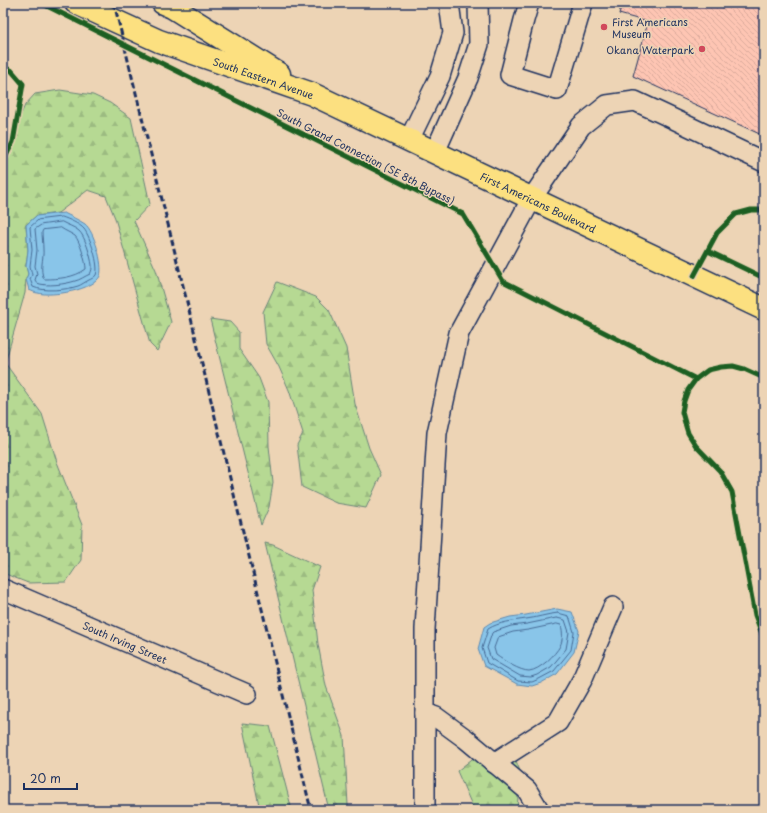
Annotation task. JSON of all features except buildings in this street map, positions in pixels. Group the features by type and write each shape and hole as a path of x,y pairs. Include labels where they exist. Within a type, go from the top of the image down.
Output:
{"main road":[{"name":"South Eastern Avenue","path":"76,3 159,41 312,94"},
{"name":"South Eastern Avenue","path":"164,3 312,94"},
{"name":"First Americans Boulevard","path":"312,94 764,309"}],"street":[{"path":"409,140 440,76 453,33 449,3"},
{"path":"435,152 468,78 479,44 478,3"},
{"path":"517,3 527,12 510,75 557,90 583,3"},
{"path":"425,810 425,629 437,432 459,333 532,198 581,126 607,105 635,101 764,162"},
{"name":"South Irving Street","path":"3,588 247,694"},
{"path":"494,763 558,722 582,680 613,607"},
{"path":"425,713 436,717 466,739 527,790 540,810"}],"green space":[{"path":"60,90 93,95 110,103 131,118 150,204 134,221 156,270 171,322 157,351 150,344 115,218 106,196 88,190 58,213 36,216 26,225 28,250 26,266 28,274 25,293 5,363 42,414 57,462 82,525 81,560 66,582 28,583 3,573 3,170 13,142 15,129 25,105 35,94"},
{"path":"277,282 316,297 329,310 346,348 355,404 369,448 381,475 366,508 336,503 302,487 297,445 303,433 289,390 279,367 266,344 263,312"},
{"path":"210,319 230,322 239,332 239,349 259,378 268,402 269,446 273,483 269,507 261,525"},
{"path":"265,543 273,545 320,567 312,590 318,644 326,686 344,736 349,810 329,810"},
{"path":"242,723 270,726 292,810 260,810"},
{"path":"511,748 520,771 517,810 474,810 457,771 481,752"}],"water":[{"path":"64,213 85,224 92,234 101,264 100,276 96,281 81,289 52,294 36,293 29,290 26,279 28,274 26,266 28,250 26,225 36,216"},
{"path":"557,609 572,612 579,631 574,652 557,674 532,686 517,684 484,666 478,649 484,627 490,623 510,617"}],"railway":[{"path":"114,3 311,810"}],"cycle path":[{"name":"South Grand Connection (SE 8th Bypass)","path":"41,3 463,214 503,281 696,379"},
{"path":"3,67 11,70 23,84 13,142 3,162"},
{"path":"694,276 717,233 736,214 751,210 764,210"},
{"path":"708,251 764,278"},
{"path":"764,378 733,366 708,370 696,379 688,390 682,412 688,433 696,446 720,471 732,492 755,615 764,639"}],"place":[{"name":"First Americans Museum","path":"604,27"},
{"name":"Okana Waterpark","path":"702,49"}]}
